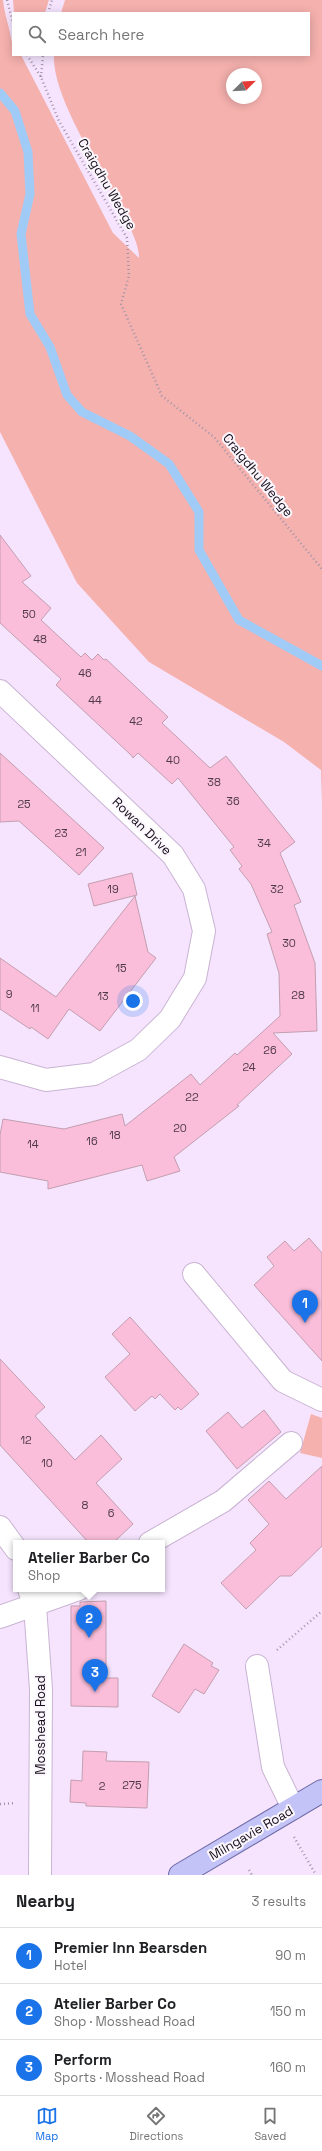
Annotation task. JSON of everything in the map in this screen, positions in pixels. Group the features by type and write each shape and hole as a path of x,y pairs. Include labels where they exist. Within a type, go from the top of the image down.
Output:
{"main road":[{"name":"Milngavie Road","path":"180,1875 322,1791"}],"street":[{"name":"Rowan Drive","path":"0,691 173,855 194,888 204,931 195,978 170,1019 138,1050 94,1074 46,1080 0,1067"},
{"path":"194,1274 283,1381 322,1400"},
{"path":"155,1540 224,1501 291,1443"},
{"path":"0,1527 13,1545"},
{"path":"0,1617 32,1597 61,1592"},
{"name":"Mosshead Road","path":"32,1597 41,1690 43,1871"},
{"path":"257,1666 273,1766 293,1808"}],"path":[{"path":"7,0 12,19"},
{"path":"48,12 52,0"},
{"name":"Craigdhu Wedge","path":"27,56 41,77 59,121 127,238 129,276 121,304 162,396 214,437 322,569"},
{"name":"Craigdhu Wedge","path":"41,77 43,56"},
{"path":"257,1666 322,1611"},
{"path":"293,1835 316,1875"},
{"path":"249,1870 252,1875"}],"shaded area":[{"path":"0,0 3,0 12,41 12,56 22,56 113,233 139,258 137,244 127,221 71,116 62,94 56,73 54,56 310,56 310,12 61,12 65,0 322,0 322,804 321,770 284,742 149,662 77,583 0,432"},
{"path":"13,0 49,0 45,12 14,12"},
{"path":"311,1414 322,1418 322,1458 300,1453"}],"building":[{"path":"0,535 31,576 22,582 51,608 41,620 81,657 85,653 92,660 98,654 104,660 106,659 168,717 162,723 210,768 226,756 295,842 280,853 301,902 294,905 315,963 317,1031 273,1033 292,1054 237,1105 239,1106 174,1157 180,1171 147,1181 142,1165 48,1189 48,1181 0,1172 0,1135 3,1119 64,1129 122,1114 125,1126 191,1074 200,1085 235,1053 237,1055 280,1016 279,973 267,934 272,932 251,884 239,869 242,866 230,850 234,847 178,778 172,784 138,753 133,758 56,685 61,679 0,623"},
{"path":"0,753 104,848 79,875 19,821 0,822"},
{"path":"132,873 137,895 94,906 88,884"},
{"path":"135,896 148,952 156,958 100,1031 69,1009 48,1039 0,1009 0,958 56,997"},
{"path":"309,1238 322,1253 322,1361 254,1285 274,1266 267,1257 285,1241 294,1251"},
{"path":"130,1317 199,1394 181,1410 178,1407 175,1410 160,1394 155,1399 152,1396 135,1411 105,1377 130,1354 112,1334"},
{"path":"0,1359 45,1407 35,1416 75,1460 101,1435 122,1459 96,1483 133,1524 116,1540 86,1540 0,1445"},
{"path":"264,1410 281,1432 237,1469 206,1431 228,1412 242,1428"},
{"path":"322,1466 322,1546 291,1576 280,1576 246,1609 221,1583 256,1550 250,1543 269,1524 248,1500 269,1481 286,1499"},
{"path":"106,1601 106,1678 118,1678 118,1707 71,1706 71,1606 80,1606 80,1602"},
{"path":"184,1644 213,1663 211,1666 219,1670 204,1694 195,1689 179,1713 152,1696"},
{"path":"83,1751 107,1752 106,1761 149,1762 147,1808 86,1806 86,1803 70,1802 71,1780 82,1781"}],"waterway":[{"path":"0,93 15,111 28,152 30,194 21,234 30,314 50,347 67,395 82,412 130,436 169,464 199,512 199,550 239,620 322,666"}],"place":[{"name":"Premier Inn Bearsden","path":"305,1323"},
{"name":"Atelier Barber Co","path":"89,1638"},
{"name":"Perform","path":"95,1692"}]}
